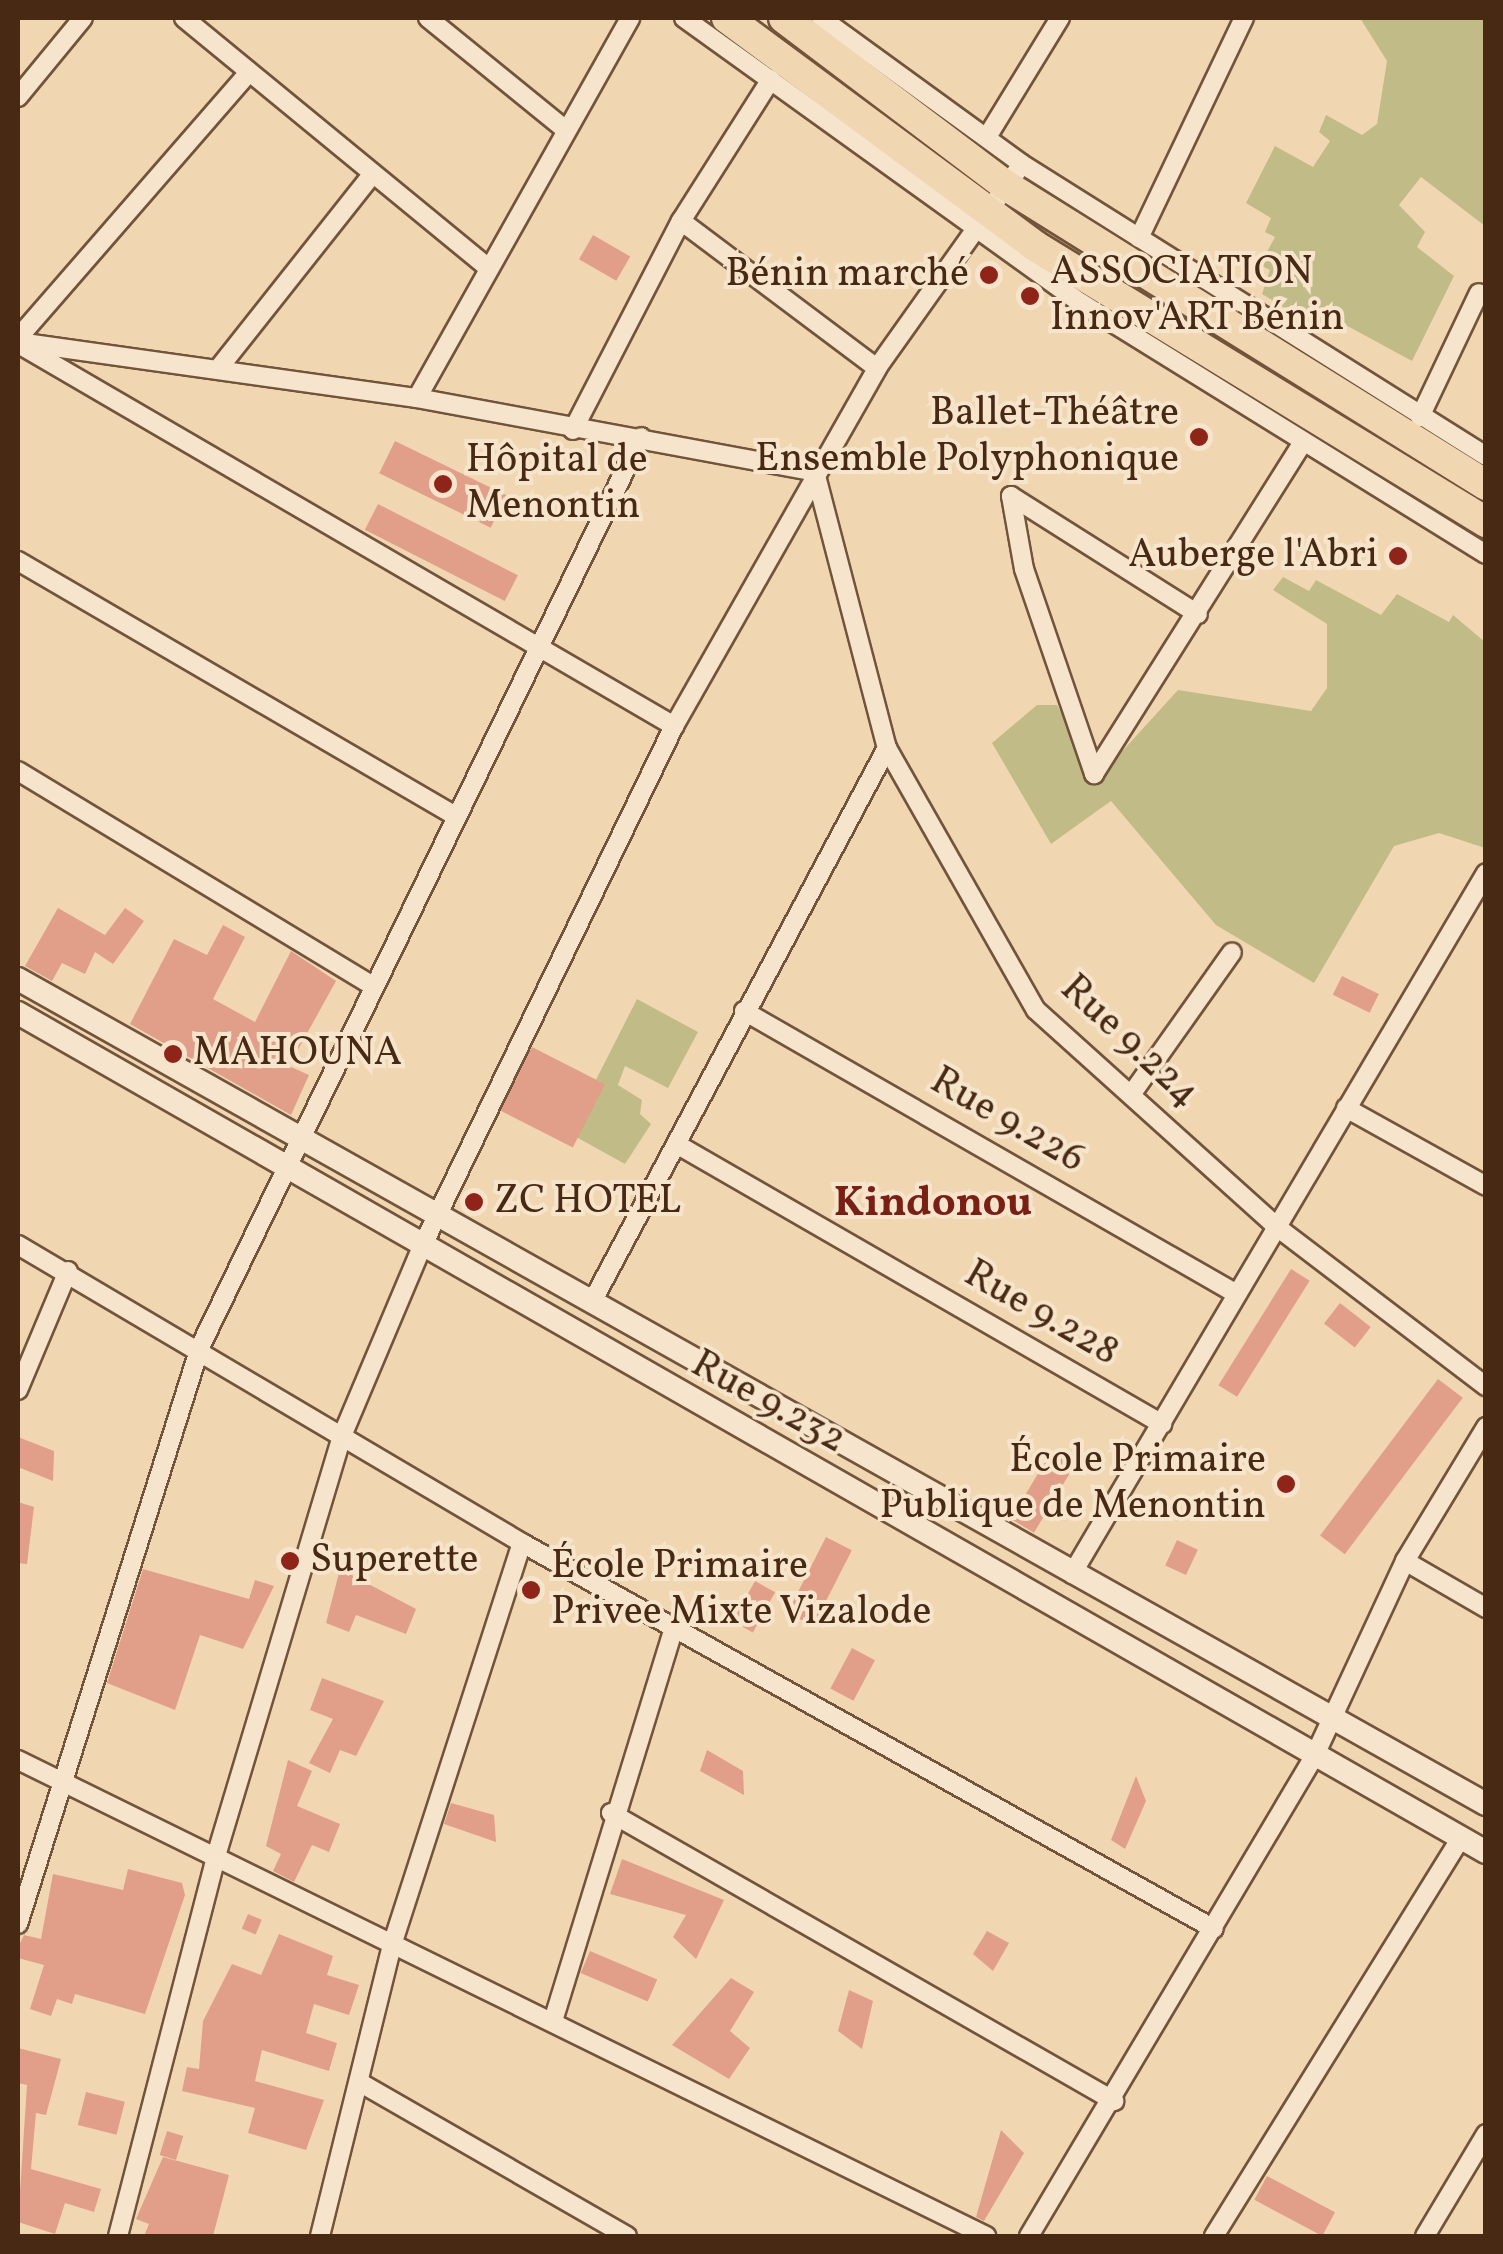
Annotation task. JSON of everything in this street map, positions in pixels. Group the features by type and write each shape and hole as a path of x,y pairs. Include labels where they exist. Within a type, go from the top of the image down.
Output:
{"highway":[{"path":"727,18 977,217 1486,522"},
{"path":"784,18 1014,175 1486,484"}],"street":[{"path":"18,97 83,18"},
{"path":"184,18 370,176 487,267"},
{"path":"428,18 566,130"},
{"path":"418,398 487,267 630,18"},
{"path":"684,18 977,217 1301,445 1486,554"},
{"path":"820,18 986,137 1014,175 1139,238 1486,456"},
{"path":"986,137 1060,18"},
{"path":"1139,238 1244,18"},
{"path":"18,341 249,72"},
{"path":"572,430 682,222 772,78"},
{"path":"118,2236 216,1856 342,1436 421,1249 674,726 877,368 977,217 1014,175"},
{"path":"218,369 370,176"},
{"path":"682,222 877,368"},
{"path":"1420,417 1479,293"},
{"path":"18,341 418,398 572,430 641,436 815,472"},
{"path":"18,341 674,726"},
{"path":"18,1924 58,1779 200,1346 281,1167 641,436"},
{"path":"1198,614 1011,496 1024,569 1094,774 1198,614 1301,445"},
{"name":"Rue 9.224","path":"815,472 886,748 1036,1010 1134,1092 1277,1227 1486,1386"},
{"path":"18,561 454,815"},
{"path":"592,1302 886,748"},
{"path":"18,771 372,985"},
{"path":"1072,1574 1486,873"},
{"path":"1134,1092 1232,952"},
{"name":"Rue 9.232","path":"18,978 294,1142 592,1302 1486,1804"},
{"name":"Rue 9.226","path":"744,1010 1235,1293"},
{"name":"Rue 9.232","path":"18,1014 421,1249 1486,1852"},
{"path":"1346,1108 1486,1186"},
{"name":"Rue 9.228","path":"678,1145 1162,1424"},
{"path":"18,1245 200,1346 522,1543 1214,1929"},
{"path":"18,1390 68,1271"},
{"path":"1029,2236 1114,2101 1316,1755 1405,1561 1486,1428"},
{"path":"320,2236 393,1942 522,1543"},
{"path":"1405,1561 1486,1608"},
{"path":"553,2021 611,1813 675,1626"},
{"path":"18,1760 986,2236"},
{"path":"611,1813 1114,2101"},
{"path":"1214,2236 1461,1838"},
{"path":"358,2082 627,2236"},
{"path":"1425,2236 1486,2134"}],"shaded area":[{"path":"1360,18 1485,18 1485,226 1421,177 1399,205 1425,232 1417,247 1454,276 1412,361 1329,316 1321,330 1262,294 1270,270 1260,265 1275,237 1265,232 1271,218 1246,203 1275,146 1313,167 1330,141 1319,132 1326,115 1362,135 1377,124 1387,61"},
{"path":"1283,577 1309,591 1316,580 1381,615 1397,594 1449,622 1453,615 1485,642 1485,848 1439,833 1394,846 1314,983 1216,925 1111,801 1051,844 992,743 1037,705 1057,705 1097,779 1178,690 1311,711 1327,688 1327,624 1273,590"},
{"path":"637,999 698,1032 668,1088 625,1066 618,1085 642,1100 640,1114 651,1124 625,1164 569,1133"}],"building":[{"path":"593,235 630,256 616,281 579,259"},
{"name":"Hôpital de Menontin","path":"395,441 506,495 491,528 379,473"},
{"path":"378,504 518,575 505,601 365,530"},
{"path":"58,908 105,935 125,908 144,921 113,964 95,952 85,974 62,963 52,981 25,966"},
{"path":"223,925 245,937 213,999 255,1022 291,951 336,981 289,1066 309,1075 291,1115 130,1024 174,939 207,955"},
{"path":"1342,976 1379,994 1370,1013 1333,995"},
{"path":"532,1047 605,1084 573,1147 500,1110"},
{"path":"1291,1269 1310,1281 1237,1397 1218,1385"},
{"path":"1340,1303 1371,1327 1355,1347 1324,1323"},
{"path":"1438,1379 1463,1398 1345,1554 1320,1536"},
{"path":"18,1437 54,1451 53,1481 18,1467"},
{"path":"1051,1452 1074,1466 1034,1533 1011,1519"},
{"path":"18,1502 34,1507 27,1564 18,1563"},
{"path":"826,1537 852,1550 813,1626 787,1613"},
{"path":"1177,1540 1198,1550 1186,1575 1165,1565"},
{"path":"143,1569 249,1599 255,1580 274,1586 243,1649 200,1635 175,1710 107,1683"},
{"path":"340,1569 416,1609 406,1634 356,1615 349,1632 326,1623"},
{"path":"755,1581 775,1592 753,1632 733,1621"},
{"path":"852,1648 875,1660 853,1701 830,1689"},
{"path":"322,1678 384,1701 356,1756 340,1750 330,1773 309,1763 333,1719 310,1710"},
{"path":"707,1750 743,1771 744,1795 700,1771"},
{"path":"288,1760 312,1771 297,1806 340,1824 329,1852 312,1845 294,1882 273,1871 281,1854 266,1846"},
{"path":"1136,1776 1146,1801 1125,1849 1111,1840"},
{"path":"451,1803 494,1815 496,1842 444,1824"},
{"path":"622,1859 724,1900 696,1959 673,1937 686,1915 610,1894"},
{"path":"128,1869 182,1883 185,1895 145,2014 75,1994 72,2004 57,1999 51,2016 30,2009 44,1965 18,1958 18,1947 24,1935 41,1939 53,1874 123,1890"},
{"path":"248,1914 262,1920 256,1935 242,1929"},
{"path":"987,1931 1009,1943 993,1971 973,1954"},
{"path":"279,1934 333,1956 327,1975 359,1985 349,2015 314,2004 306,2033 337,2043 329,2071 262,2050 255,2081 324,2100 306,2150 248,2133 255,2108 182,2091 187,2067 199,2069 203,2021 232,1964 261,1975"},
{"path":"590,1951 657,1980 648,2002 581,1973"},
{"path":"731,1978 754,1992 730,2031 750,2048 729,2079 672,2045"},
{"path":"849,1990 873,2001 862,2049 838,2031"},
{"path":"18,2048 61,2059 46,2115 36,2113 31,2169 101,2189 94,2212 65,2203 55,2234 18,2222 27,2085 18,2083"},
{"path":"86,2092 125,2102 117,2135 78,2125"},
{"path":"1001,2130 1024,2153 984,2221 976,2217"},
{"path":"167,2131 183,2136 176,2160 160,2155"},
{"path":"163,2157 229,2175 213,2236 144,2236 149,2224 136,2219"},
{"path":"1267,2176 1335,2212 1322,2236 1254,2200"}],"place":[{"name":"Bénin marché","path":"989,275"},
{"name":"ASSOCIATION Innov'ART Bénin","path":"1030,296"},
{"name":"Ballet-Théâtre Ensemble Polyphonique","path":"1199,437"},
{"name":"Hôpital de Menontin","path":"443,484"},
{"name":"Auberge l'Abri","path":"1398,556"},
{"name":"MAHOUNA","path":"173,1054"},
{"name":"ZC HOTEL","path":"474,1202"},
{"name":"École Primaire Publique de Menontin","path":"1286,1484"},
{"name":"Superette","path":"290,1561"},
{"name":"École Primaire Privee Mixte Vizalode","path":"531,1590"}],"district":[{"name":"Kindonou","path":"933,1205"}]}
